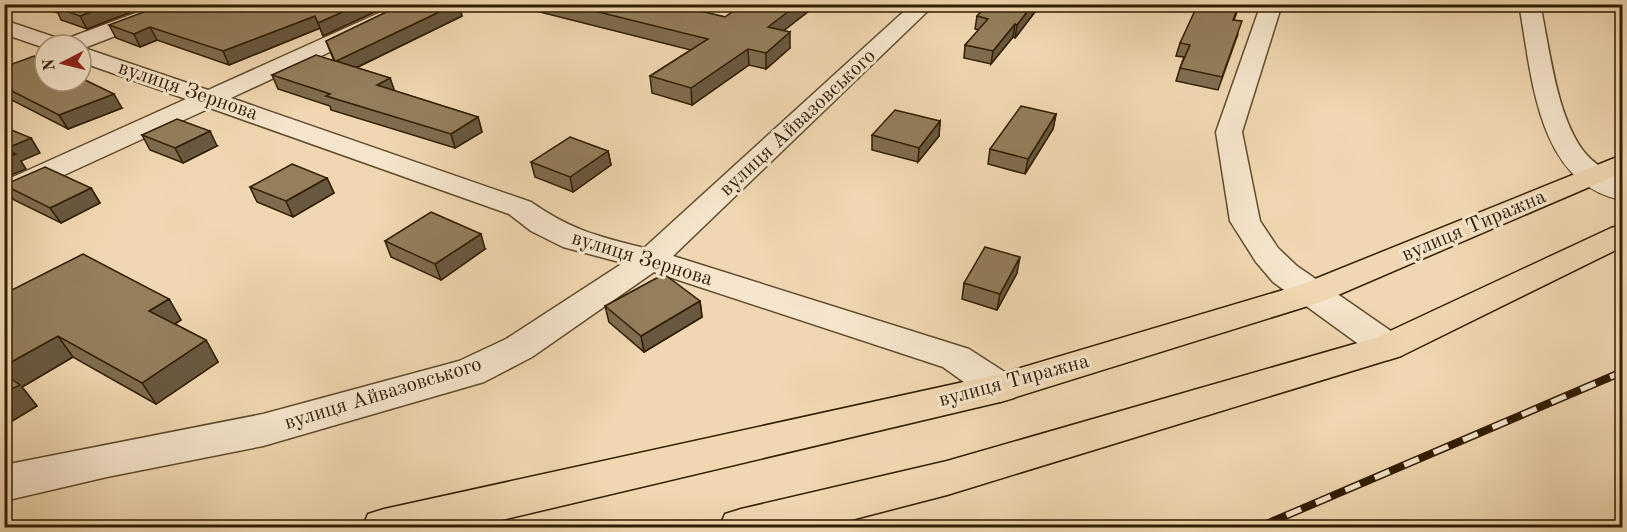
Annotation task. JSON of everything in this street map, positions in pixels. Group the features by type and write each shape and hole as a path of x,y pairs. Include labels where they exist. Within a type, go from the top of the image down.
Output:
{"main road":[{"name":"вулиця Тиражна","path":"384,528 1000,388 1312,293 1613,176"},
{"path":"741,528 947,478 1388,347 1623,235"}],"street":[{"path":"93,37 181,4"},
{"path":"4,192 417,4"},
{"name":"вулиця Айвазовського","path":"4,483 107,460 263,430 471,372 519,348 650,260 925,4"},
{"path":"1272,4 1229,132 1245,221 1266,255 1285,274 1388,347"},
{"path":"1529,4 1553,112 1565,146 1576,161 1613,176"},
{"path":"4,26 33,36"},
{"name":"вулиця Зернова","path":"93,58 520,208 542,224 574,240 650,260 956,358 1000,388"}],"building":[{"path":"62,4 112,4 80,16 54,7"},
{"path":"165,4 360,4 318,23 315,16 223,51 150,27 134,34 109,25"},
{"path":"403,4 456,4 336,61 390,78 377,85 478,117 451,134 326,96 330,94 272,75 316,55 335,61 326,41"},
{"path":"566,4 671,4 725,17 744,4 798,4 768,27 790,32 766,53 748,49 691,88 650,76 708,39"},
{"path":"988,4 1033,4 993,51 965,45 988,19 977,16"},
{"path":"1198,4 1239,4 1233,20 1242,21 1222,77 1180,68 1190,45 1180,43"},
{"path":"33,56 33,93 93,93 93,84 114,94 59,115 4,87 4,67"},
{"path":"1021,106 1056,114 1028,159 990,149"},
{"path":"895,110 940,121 919,148 872,135"},
{"path":"177,119 210,131 175,148 142,135"},
{"path":"4,127 31,138 5,149 16,154 4,159"},
{"path":"570,137 608,151 570,177 531,162"},
{"path":"292,164 327,178 286,201 250,187"},
{"path":"45,167 91,188 50,208 4,185"},
{"path":"431,212 481,234 435,264 385,241"},
{"path":"985,247 1020,257 1000,294 964,283"},
{"path":"83,254 169,299 149,311 206,340 142,383 58,336 4,366 4,294"},
{"path":"664,274 700,301 641,336 605,306"},
{"path":"4,374 20,385 4,393"}],"railway":[{"path":"1257,528 1622,372"}]}
